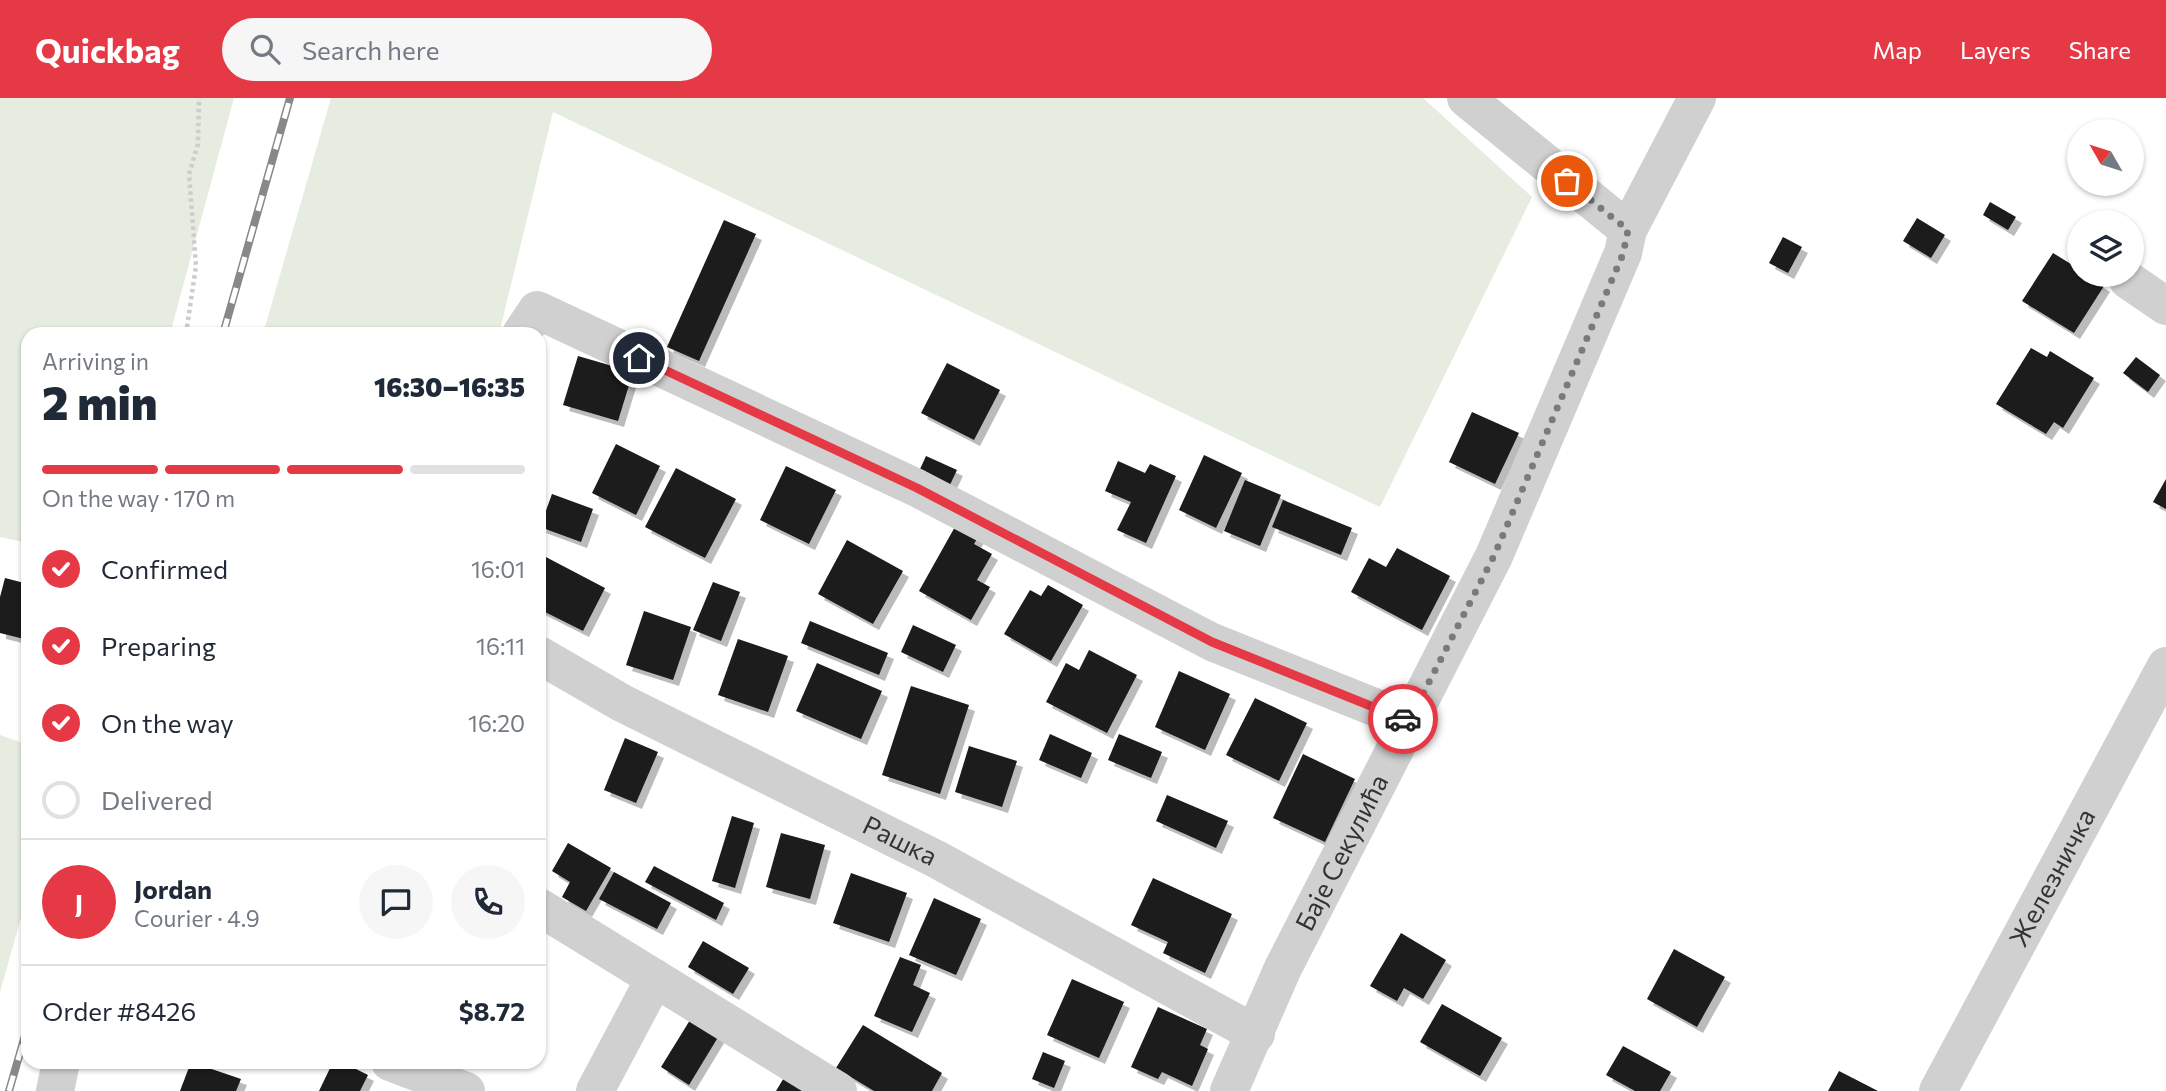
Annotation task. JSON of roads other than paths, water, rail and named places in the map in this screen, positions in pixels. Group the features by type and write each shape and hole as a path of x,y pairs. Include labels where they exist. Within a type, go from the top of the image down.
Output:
{"street":[{"path":"1465,98 1628,230"},
{"name":"Баје Секулића","path":"1229,1091 1283,968 1494,556 1623,254 1628,230 1697,98"},
{"path":"2138,287 2166,306"},
{"path":"526,327 537,310 917,488 1212,642 1409,721"},
{"name":"Рашка","path":"546,659 622,704 936,859 1256,1034"},
{"name":"Железничка","path":"1938,1091 2166,666"},
{"path":"546,911 838,1091"},
{"path":"595,1091 655,978"},
{"path":"55,1091 60,1069"},
{"path":"408,1069 466,1091"}],"railway":[{"path":"225,327 290,98"},
{"path":"9,1091 21,1049"}]}
